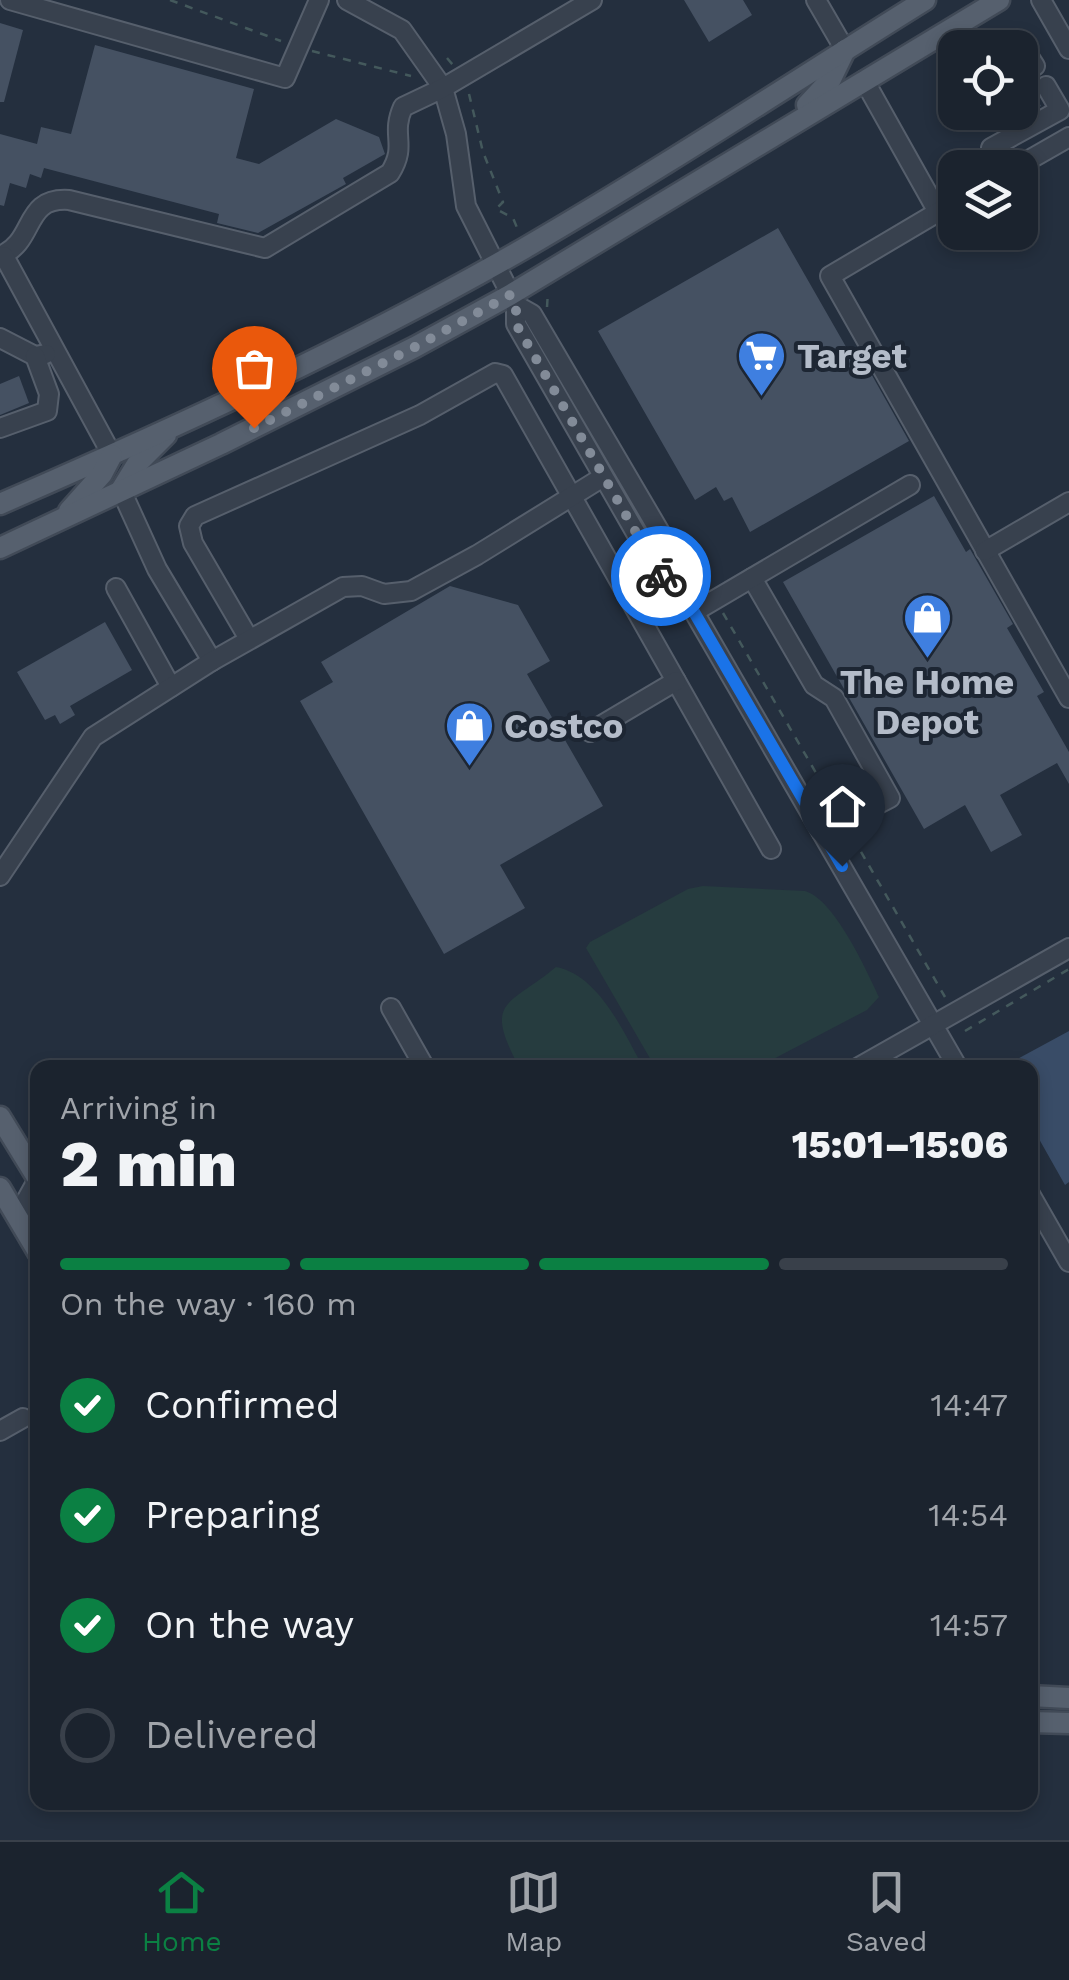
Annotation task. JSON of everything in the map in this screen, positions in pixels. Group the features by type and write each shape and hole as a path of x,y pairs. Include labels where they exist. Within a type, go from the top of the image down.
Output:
{"main road":[{"path":"0,504 288,374 494,265 925,0"},
{"path":"0,548 513,300 788,125 1000,0"},
{"path":"788,125 832,79 844,50"},
{"path":"121,490 137,464 174,426"},
{"path":"64,517 102,474 112,455"},
{"path":"0,1117 30,1166"},
{"path":"0,1188 30,1239"},
{"path":"1038,1696 1069,1698"},
{"path":"1038,1722 1069,1723"}],"street":[{"path":"10,0 285,78 319,0"},
{"path":"346,0 402,30 444,88 456,134 466,206 513,300 516,324 664,582 694,612"},
{"path":"112,455 2,256 28,230 37,208 50,199 69,200 264,248 390,173 401,156 396,123 403,107 444,88 592,0"},
{"path":"816,0 844,50"},
{"path":"1041,0 1068,45"},
{"path":"864,80 938,195"},
{"path":"991,148 1060,110 1046,86"},
{"path":"1038,155 1069,137"},
{"path":"938,212 830,276 1069,698"},
{"path":"513,300 532,314 681,568 694,612 954,1060"},
{"path":"0,338 35,356 56,352"},
{"path":"0,428 47,411 50,394 35,356"},
{"path":"249,639 193,543 189,526 195,516 420,415 495,373 504,375 771,849"},
{"path":"0,418 44,401 50,394 78,391"},
{"path":"0,876 93,736 249,639 343,587 362,586 384,594 412,592 604,477"},
{"path":"694,612 910,486"},
{"path":"121,490 156,569 212,662"},
{"path":"985,551 1069,502"},
{"path":"752,578 814,686 834,698 890,798 822,833"},
{"path":"116,588 171,687"},
{"path":"590,732 676,681"},
{"path":"871,1060 1069,948"},
{"path":"391,1008 420,1060"},
{"path":"16,1217 30,1193"},
{"path":"1038,1208 1069,1262"},
{"path":"16,1217 30,1211"},
{"path":"0,1431 23,1418"}],"path":[{"path":"170,0 288,45"},
{"path":"312,51 411,76"},
{"path":"468,90 482,152 504,202 496,209 512,218"},
{"path":"549,295 546,305 551,317"},
{"path":"716,600 944,997"},
{"path":"965,1031 1069,969"}],"green space":[{"path":"703,886 805,891 816,897 838,921 879,997 867,1010 771,1060 651,1060 586,948 590,942 688,889"},
{"path":"556,967 571,972 585,981 608,1007 639,1060 516,1060 502,1016 514,998"}],"water":[{"path":"1069,1031 1069,1182 1065,1185 1038,1137 1038,1060 1016,1060"}],"building":[{"path":"684,0 743,0 752,15 709,42"},
{"path":"0,23 23,30 4,102 0,102"},
{"path":"95,45 254,89 236,158 259,164 336,119 379,137 385,154 343,178 346,184 258,233 217,223 219,214 44,168 41,178 30,174 26,188 10,183 4,206 0,205 0,134 37,144 41,127 71,134"},
{"name":"Target","path":"778,228 853,359 860,354 909,441 750,532 732,497 724,501 716,487 695,500 598,331"},
{"path":"19,376 29,403 0,415 0,384"},
{"name":"The Home Depot","path":"934,496 1013,624 1007,628 1044,692 1037,696 1069,752 1069,784 1057,763 1000,795 1022,835 991,852 965,805 924,829 783,582"},
{"path":"450,586 518,605 550,661 527,674 603,806 500,865 525,908 444,954 300,701 333,682 321,662"},
{"path":"105,622 132,670 70,706 75,715 60,724 55,715 45,720 17,672"}],"way so far":[{"path":"254,428 510,295 516,305 516,324 661,576"}],"place":[{"name":"Target","path":"762,398"},
{"name":"The Home Depot","path":"927,660"},
{"name":"Costco","path":"469,768"}],"route":[{"path":"661,576 694,612 842,866"}]}
